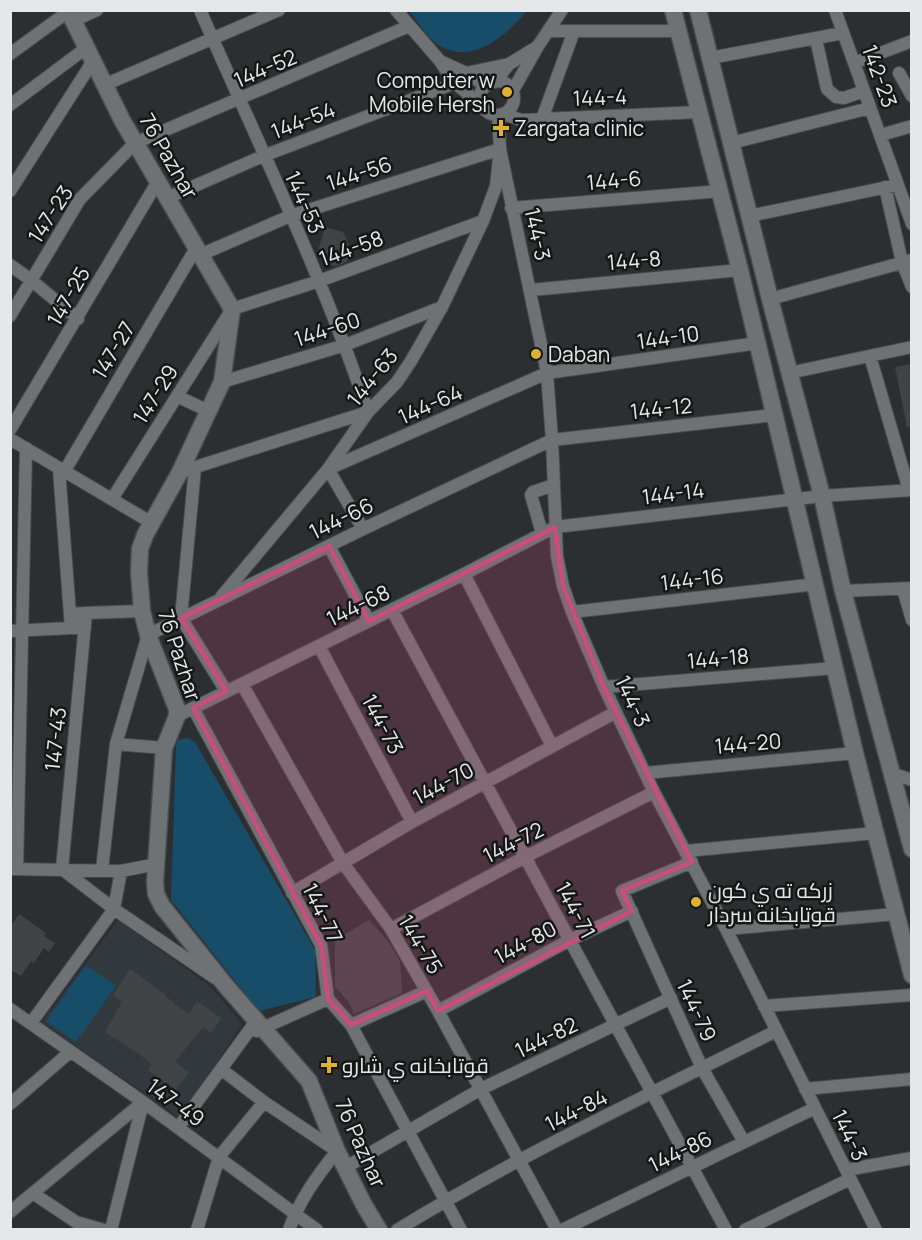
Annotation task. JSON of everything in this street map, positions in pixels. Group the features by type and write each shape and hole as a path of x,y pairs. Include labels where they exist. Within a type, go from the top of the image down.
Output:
{"street":[{"path":"10,54 70,14 98,10"},
{"name":"144-53","path":"200,10 319,281 345,345 368,412"},
{"path":"105,85 279,10"},
{"path":"396,10 440,61 455,83 493,112"},
{"path":"512,92 562,10"},
{"path":"672,10 721,191 855,753 912,975"},
{"path":"698,10 770,300 822,496 843,591 912,849"},
{"name":"142-23","path":"835,10 881,135 891,186 909,209 912,224"},
{"name":"76 Pazhar","path":"70,14 135,143 232,309 222,382 208,411 188,470 152,523 140,549 142,611 148,635 174,699 177,716 164,748 155,889 162,906 226,986 309,1081 337,1151 379,1230"},
{"name":"144-52","path":"135,143 409,27"},
{"path":"549,31 678,31"},
{"path":"542,119 574,31"},
{"path":"710,58 843,33"},
{"path":"816,39 827,89 836,98 844,98 864,91"},
{"path":"854,63 912,41"},
{"path":"493,112 481,95 509,64 538,46"},
{"path":"10,105 90,54"},
{"path":"10,191 90,54"},
{"path":"440,61 491,84 506,84 512,92 512,107 493,112"},
{"path":"466,73 509,64"},
{"path":"899,73 912,96"},
{"name":"144-54","path":"167,198 264,156 455,83"},
{"path":"731,143 870,108"},
{"name":"144-4","path":"493,112 521,120 700,112"},
{"name":"144-3","path":"493,112 547,374 557,556 563,586 604,687 654,792 689,856 876,1230"},
{"path":"881,135 911,126"},
{"name":"147-23","path":"10,316 80,199 135,143"},
{"name":"144-56","path":"198,251 290,216 499,146"},
{"name":"144-63","path":"218,600 328,469 368,412 397,382 442,307 483,221 496,186 499,146"},
{"name":"147-25","path":"10,430 158,182"},
{"path":"749,216 891,186 912,287"},
{"name":"144-6","path":"511,208 721,191"},
{"name":"144-58","path":"232,309 319,281 483,221"},
{"name":"147-27","path":"62,470 198,251"},
{"path":"770,300 907,261"},
{"path":"10,265 32,280 78,319"},
{"name":"144-8","path":"531,290 740,270"},
{"name":"144-60","path":"222,382 345,345 442,307"},
{"name":"147-29","path":"112,499 232,309"},
{"name":"144-10","path":"547,374 758,343"},
{"path":"789,373 912,347"},
{"path":"870,357 910,490"},
{"name":"144-64","path":"328,469 547,374"},
{"path":"177,396 208,411"},
{"path":"226,692 181,618 188,470 368,412"},
{"name":"144-12","path":"552,440 774,415"},
{"path":"10,439 152,523"},
{"name":"144-66","path":"148,635 363,529 552,440"},
{"path":"26,448 17,550 14,869 121,871 157,864"},
{"path":"328,469 363,529"},
{"name":"147-43","path":"62,470 78,621 62,869"},
{"path":"542,533 531,495 533,492 554,485"},
{"name":"144-14","path":"555,527 796,498 910,490"},
{"name":"144-68","path":"177,716 555,527"},
{"path":"329,546 369,621"},
{"path":"464,574 552,746"},
{"name":"144-16","path":"572,612 816,584"},
{"path":"843,591 907,589 912,620"},
{"name":"144-71","path":"392,610 726,1230"},
{"path":"16,631 142,611"},
{"path":"102,870 116,744 148,635"},
{"name":"144-73","path":"319,646 412,822"},
{"name":"144-18","path":"604,687 835,668"},
{"name":"144-75","path":"242,684 344,863 391,929 557,1230"},
{"name":"144-77","path":"193,708 321,945 328,999"},
{"name":"144-70","path":"292,893 412,822 616,712"},
{"path":"116,744 164,748"},
{"name":"144-20","path":"645,773 855,753"},
{"path":"891,773 912,780"},
{"name":"144-72","path":"391,929 525,857 654,792"},
{"path":"689,856 876,833"},
{"name":"144-79","path":"689,856 622,891 702,1068 744,1142"},
{"path":"62,869 114,909 226,986"},
{"path":"31,1023 114,909 121,871"},
{"name":"144-80","path":"438,1011 570,940 632,911"},
{"path":"726,929 896,914"},
{"path":"351,1025 427,992"},
{"path":"764,1006 912,995"},
{"name":"144-82","path":"346,1167 481,1089 670,998"},
{"path":"178,1128 245,1036 259,1025 328,999 351,1025 461,1230"},
{"name":"147-49","path":"10,1009 143,1102 317,1230"},
{"name":"144-84","path":"397,1230 519,1160 776,1031"},
{"path":"10,1104 70,1052"},
{"path":"221,1069 264,1102 337,1151 317,1177 295,1214 289,1230"},
{"path":"805,1089 912,1078"},
{"path":"10,1212 143,1102"},
{"path":"111,1230 143,1102"},
{"path":"197,1230 219,1157 264,1102"},
{"name":"144-86","path":"562,1230 815,1108"},
{"path":"745,1230 848,1174 912,1158"},
{"path":"34,1194 76,1222 104,1230"}],"highlighted area":[{"path":"555,527 563,586 604,687 692,862 622,891 632,911 438,1011 427,991 351,1025 328,999 321,945 193,708 226,691 181,618 329,546 369,621"}],"shaded area":[{"path":"409,11 527,11 511,28 490,43 468,52 456,52 444,48 429,37"},
{"path":"188,738 195,742 315,950 316,997 259,1011 171,900 176,746 178,740"},
{"path":"118,920 210,986 242,1024 180,1118 42,1022"},
{"path":"86,965 116,986 76,1042 46,1021"}],"building":[{"path":"325,227 343,232 351,249 351,257 345,263 335,266 323,263 318,250"},
{"path":"912,364 912,427 907,427 895,367"},
{"path":"19,914 46,933 44,936 55,943 49,952 44,948 21,976 10,969 10,927"},
{"path":"369,920 388,941 400,961 402,993 354,1014 349,1003 335,986 335,940"},
{"path":"130,969 189,1014 197,1001 221,1018 211,1033 203,1027 175,1062 189,1072 176,1090 148,1070 152,1065 139,1054 105,1032 122,1002 113,995"}],"place":[{"name":"Computer w Mobile Hersh","path":"507,92"},
{"name":"Zargata clinic","path":"501,128"},
{"name":"Daban","path":"536,354"},
{"name":"زركه ته ي كون قوتابخانه سردار","path":"696,902"},
{"name":"قوتابخانه ي شارو","path":"329,1065"}]}
